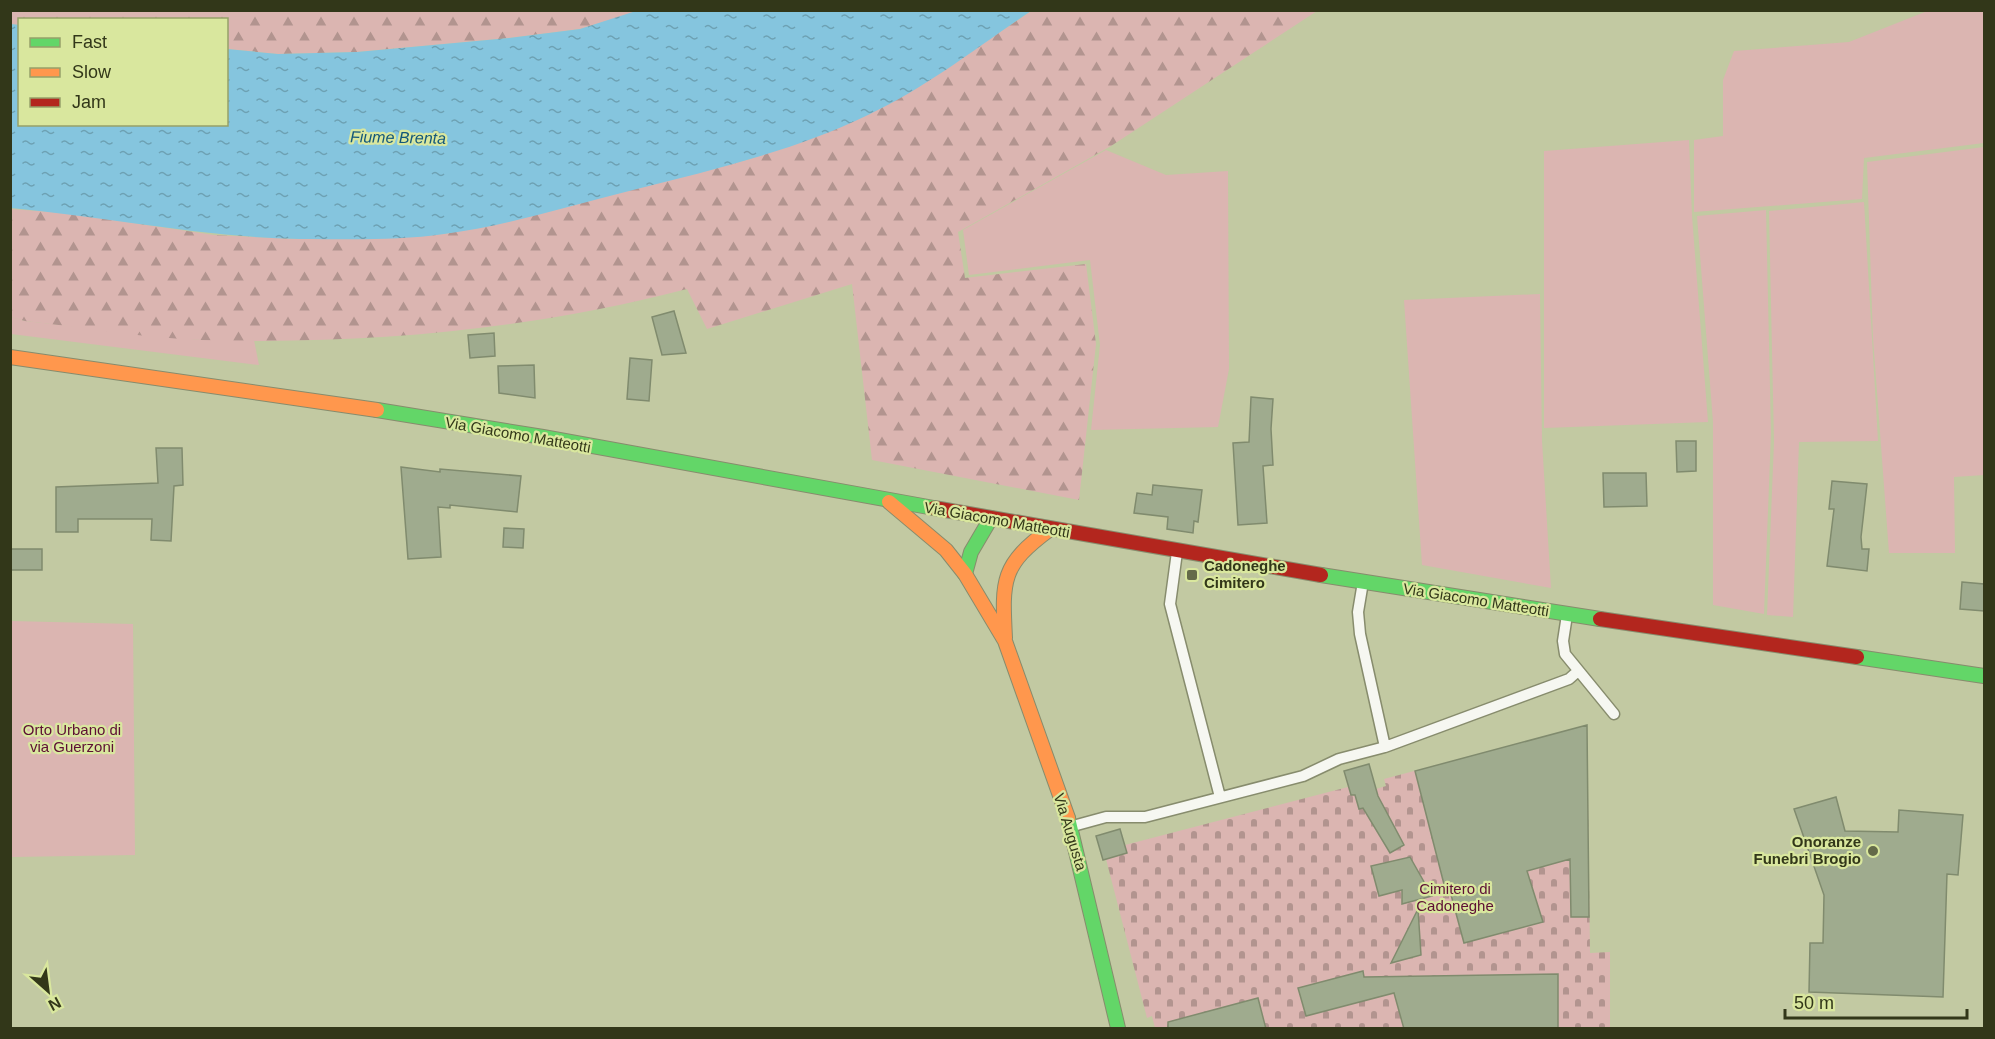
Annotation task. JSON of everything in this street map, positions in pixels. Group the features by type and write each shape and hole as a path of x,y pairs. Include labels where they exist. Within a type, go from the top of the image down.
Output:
{"main road":[{"name":"Via Giacomo Matteotti","path":"10,357 284,395 543,437 1177,552 1567,614 1984,676"},
{"name":"Via Augusta","path":"886,500 946,550 965,574 1005,641 1071,826 1118,1029"},
{"path":"991,518 999,535"},
{"path":"965,574 971,552 991,518"},
{"path":"1006,572 1032,542 1050,530"},
{"name":"Via Augusta","path":"1002,554 1006,572 1002,584 1005,641"}],"lane":[{"path":"1177,552 1170,604 1220,796"},
{"path":"1363,582 1358,612 1360,634 1385,747"},
{"path":"1567,614 1563,641 1565,654 1614,714"},
{"path":"1071,826 1106,817 1145,817 1303,776 1339,759 1385,747 1569,679 1578,671"}],"green space":[{"path":"11,10 639,11 580,29 509,38 357,52 278,54 228,49 228,18 18,18 18,25 11,24"},
{"path":"1930,10 1984,11 1984,143 1864,158 1862,199 1694,212 1694,140 1723,136 1723,80 1734,51 1849,42"},
{"path":"1031,11 1317,11 1111,146 958,232 965,278 1086,264 1096,344 1079,500 872,460 852,284 707,329 687,289 568,315 507,324 446,332 324,340 179,339 25,321 11,317 10,209 66,213 214,235 299,239 444,234 516,219 750,159 923,84"},
{"path":"1689,140 1692,216 1708,422 1544,428 1544,151"},
{"path":"1984,147 1984,475 1954,477 1955,553 1889,553 1873,338 1867,162"},
{"path":"1106,150 1166,175 1228,171 1229,369 1218,427 1091,430 1100,345 1090,260 969,275 963,230"},
{"path":"1864,202 1878,441 1799,442 1793,617 1767,615 1774,442 1769,211"},
{"path":"1766,210 1771,433 1764,614 1713,605 1713,422 1697,216"},
{"path":"1540,294 1542,441 1551,588 1422,565 1404,300"},
{"path":"11,317 25,321 200,340 254,340 259,365 11,334"},
{"name":"Orto Urbano di via Guerzoni","path":"11,621 133,624 135,855 11,857"},
{"name":"Cimitero di Cadoneghe","path":"1587,725 1590,953 1610,952 1610,1028 1155,1028 1152,1016 1147,1018 1106,859 1096,836 1120,829 1125,845 1348,787 1344,772 1369,764 1376,789 1386,786 1384,779"}],"water":[{"name":"Fiume Brenta","path":"639,10 1031,11 911,92 840,128 723,167 492,226 408,238 299,239 227,235 11,208 11,24 18,25 18,126 228,126 228,49 278,54 357,52 580,29"}],"building":[{"path":"674,311 686,353 662,355 652,317"},
{"path":"494,333 495,356 470,358 468,335"},
{"path":"630,358 652,360 649,401 627,399"},
{"path":"534,365 535,398 499,393 498,366"},
{"path":"1251,397 1273,399 1271,429 1273,465 1263,466 1267,523 1238,525 1233,443 1249,442"},
{"path":"1676,441 1696,441 1696,471 1677,472"},
{"path":"156,448 182,448 183,485 174,486 171,541 151,540 152,519 78,519 78,532 56,532 56,487 158,483"},
{"path":"401,467 440,472 440,469 521,476 517,512 450,505 450,508 438,507 441,557 408,559"},
{"path":"1603,473 1646,473 1647,506 1604,507"},
{"path":"1832,481 1867,484 1861,537 1862,549 1869,549 1867,571 1827,566 1834,509 1829,509"},
{"path":"1153,485 1202,490 1198,522 1194,521 1193,533 1167,529 1168,517 1134,513 1137,493 1152,495"},
{"path":"504,528 524,529 523,548 503,547"},
{"path":"10,549 42,549 42,570 10,570"},
{"path":"1962,582 1984,584 1984,611 1960,609"},
{"path":"1587,725 1589,917 1571,917 1570,859 1527,871 1543,922 1464,943 1450,891 1446,892 1415,771"},
{"path":"1369,764 1378,796 1404,845 1390,853 1363,808 1359,809 1355,795 1351,795 1344,771"},
{"path":"1836,797 1845,831 1898,832 1899,810 1963,815 1958,875 1947,874 1943,997 1809,992 1810,943 1823,943 1824,895 1794,809"},
{"path":"1120,829 1127,853 1103,860 1096,836"},
{"path":"1410,857 1432,896 1402,904 1402,890 1379,896 1371,866"},
{"path":"1418,909 1421,955 1391,963"},
{"path":"1363,971 1364,977 1558,974 1558,1029 1404,1029 1394,993 1306,1016 1298,988"},
{"path":"1258,998 1266,1029 1168,1029 1168,1022"}],"traffic: fast":[{"path":"377,410 543,437 934,508"},
{"path":"965,574 971,552 991,518"},
{"path":"1321,575 1600,619"},
{"path":"1857,657 1984,676"},
{"path":"1068,818 1118,1028"}],"traffic: slow":[{"path":"10,357 377,410"},
{"path":"889,502 946,550 965,574 1005,641 1068,818"},
{"path":"1005,638 1004,602 1008,575 1022,553 1050,529"}],"traffic: jam":[{"path":"934,508 1321,575"},
{"path":"1600,619 1857,657"}],"place":[{"name":"Cadoneghe Cimitero","path":"1192,575"},
{"name":"Onoranze Funebri Brogio","path":"1873,851"}]}
